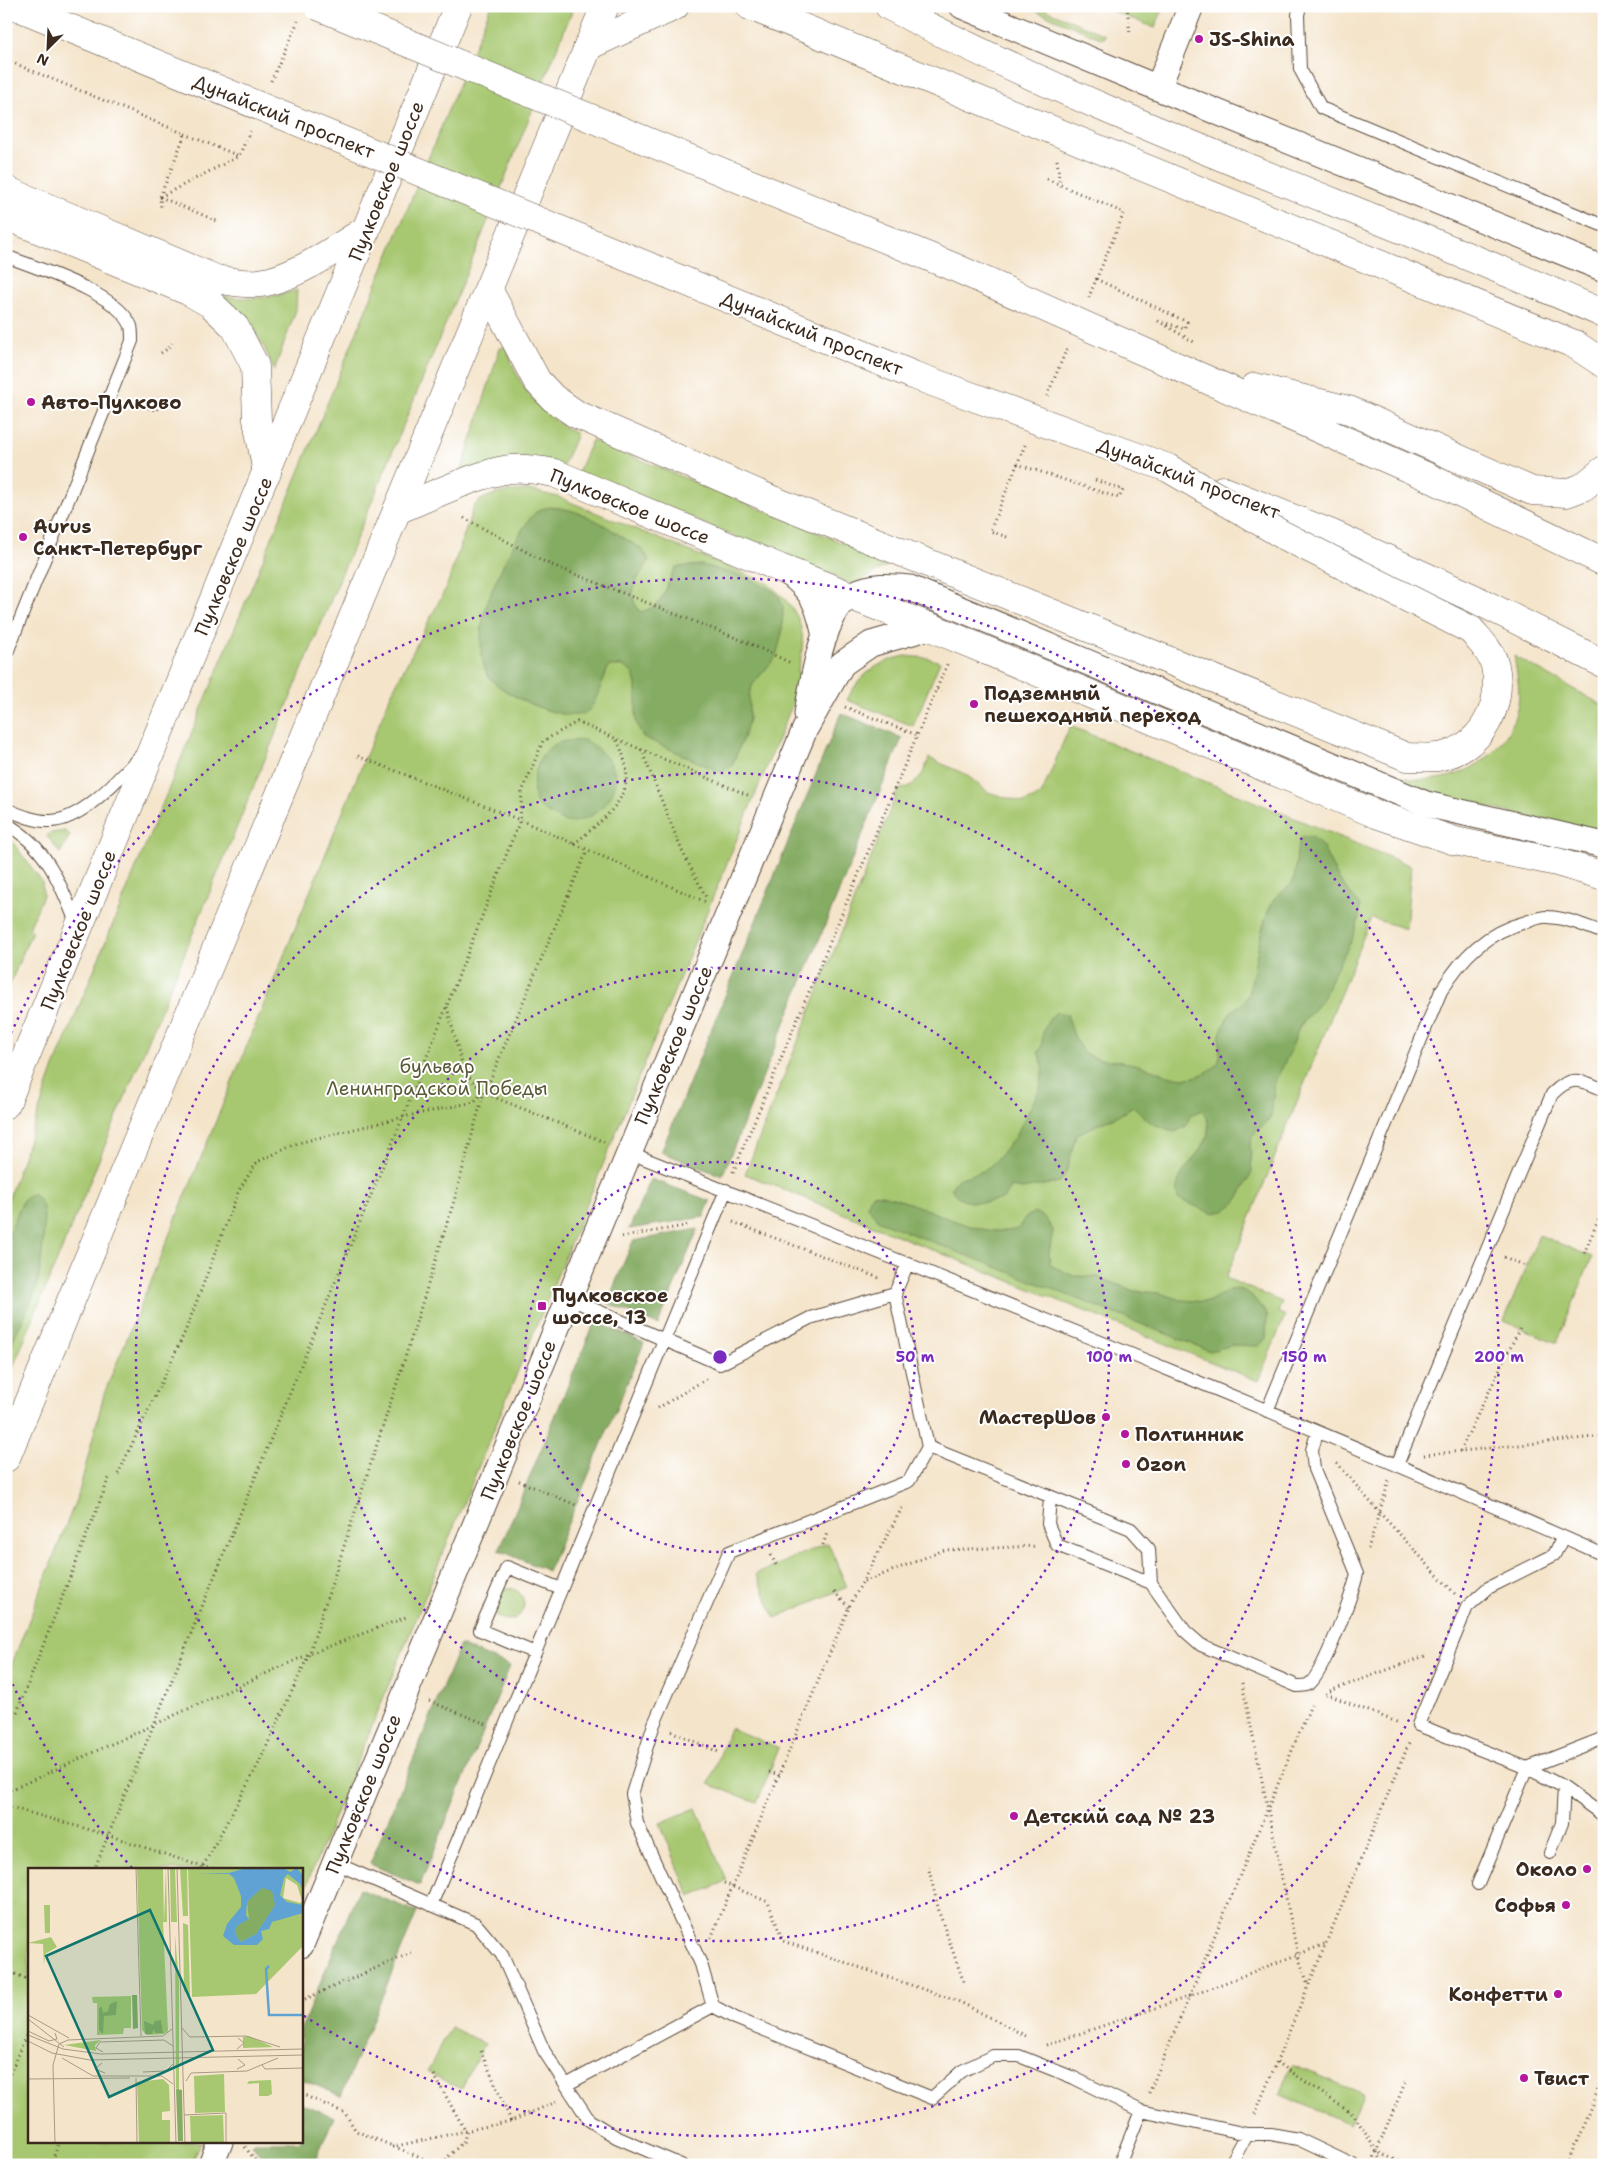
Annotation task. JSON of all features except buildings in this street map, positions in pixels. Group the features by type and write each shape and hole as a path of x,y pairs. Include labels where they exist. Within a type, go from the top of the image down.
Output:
{"main road":[{"name":"Дунайский проспект","path":"16,6 913,374 1168,468 1332,534 1473,598 1604,664"},
{"path":"318,6 956,268 1428,477 1604,562"},
{"name":"Пулковское шоссе","path":"6,1104 458,6"},
{"path":"6,1458 605,6"},
{"path":"588,46 675,6"},
{"path":"750,6 1065,148 1574,344 1604,364"},
{"path":"889,6 971,49 1087,100 1604,314"},
{"path":"6,190 216,279 241,283 269,282 299,270 366,230"},
{"path":"6,216 188,291 211,304 235,327 254,366 257,420 267,473"},
{"path":"488,289 537,381 557,402 576,414 775,500 1393,752 1408,756 1440,756 1468,745 1478,737 1493,712 1497,684 1495,664 1471,630 1284,535 1168,468"},
{"path":"1185,370 1349,410 1532,492 1567,492 1583,487 1604,470"},
{"name":"Пулковское шоссе","path":"397,510 478,478 510,469 532,469 554,473 780,568"},
{"path":"780,568 852,594 1411,828 1455,841 1557,862 1604,876"}],"street":[{"path":"962,6 1158,88 1604,269"},
{"path":"1158,88 1191,6"},
{"name":"Пулковское шоссе","path":"780,568 801,582 817,602 825,636"},
{"path":"852,594 884,585 910,588 1426,804 1604,845"},
{"name":"Пулковское шоссе","path":"805,729 814,674 825,636 834,615 852,594"},
{"name":"Пулковское шоссе","path":"302,1943 628,1152 805,729 842,664 871,644 930,627"},
{"path":"211,2165 219,2144"}],"lane":[{"path":"1300,6 1298,15 1300,69 1321,108 1604,226"},
{"path":"6,256 106,299 126,317 131,327 132,341 6,655"},
{"path":"6,809 35,820 52,821 70,818 116,781 157,739"},
{"path":"6,824 24,834 55,871 79,929"},
{"path":"1266,1411 1441,991 1457,966 1476,946 1496,933 1519,923 1546,916 1572,920 1604,933"},
{"path":"1397,1465 1552,1094 1563,1083 1579,1079 1604,1090"},
{"path":"628,1152 908,1263 1397,1465 1604,1555"},
{"path":"430,1904 726,1190"},
{"path":"908,1263 897,1289 928,1447 910,1481 730,1552 654,1724 632,1794 637,1823 701,1964 713,2006 735,2018 932,2098 962,2071 993,2056 1019,2056 1074,2078 1142,2111 1247,2134 1271,2134 1298,2139 1353,2165"},
{"path":"568,1298 720,1364 810,1318 897,1289"},
{"path":"1050,1497 1048,1524 1057,1545 1150,1583 1185,1631 1200,1645 1297,1686 1308,1684 1316,1677 1327,1653 1353,1591 1357,1574 1314,1469 1312,1450 1317,1433"},
{"path":"928,1447 1131,1529 1149,1549 1150,1583"},
{"path":"1563,1537 1554,1555 1488,1588 1467,1607 1416,1727 1527,1768 1564,1787 1604,1816"},
{"path":"534,1653 480,1630 507,1567 561,1589"},
{"path":"1478,1884 1527,1768 1604,1738"},
{"path":"1550,1853 1562,1823 1564,1787"},
{"path":"335,1863 476,1924 502,1955 544,2051 589,2120 616,2137 681,2165"},
{"path":"570,2090 713,2006"},
{"path":"1120,2165 1142,2111"},
{"path":"1230,2165 1247,2134"}],"path":[{"path":"1127,6 1130,34"},
{"path":"6,60 185,134 160,197 161,209"},
{"path":"1060,185 1065,148"},
{"path":"160,197 240,156"},
{"path":"1047,179 1124,213 1085,306"},
{"path":"160,197 217,221"},
{"path":"1096,279 1187,322 1184,328 1158,321"},
{"path":"1044,402 1070,341"},
{"path":"161,352 169,348 172,343"},
{"path":"139,404 156,411 161,399"},
{"path":"1007,537 990,530 1029,437"},
{"path":"1018,464 1119,498 1123,490 1095,480"},
{"path":"464,518 547,564 746,642 795,665"},
{"path":"726,1190 916,735 950,659"},
{"path":"937,689 942,691"},
{"path":"837,704 916,735"},
{"path":"95,1868 403,1117 520,820 522,792 543,741 577,722 641,748 753,798"},
{"path":"574,844 611,813 628,783 626,757 616,738"},
{"path":"358,756 520,820 710,904 682,851 641,748"},
{"path":"6,1806 108,1836 202,1868 259,1763 308,1654 409,1346 454,1201 484,1093 587,851"},
{"path":"447,1006 464,1072 484,1093 628,1152"},
{"path":"118,1474 185,1332 239,1190 257,1162 298,1143 474,1102 484,1093"},
{"path":"1584,1253 1604,1207"},
{"path":"618,1238 728,1220 897,1289"},
{"path":"1460,1451 1520,1328"},
{"path":"630,1422 690,1390 711,1376 720,1364"},
{"path":"1317,1433 1344,1472 1467,1607"},
{"path":"1357,1574 1366,1559 1386,1485 1397,1465 1428,1454 1604,1436"},
{"path":"6,1740 109,1478"},
{"path":"519,1481 593,1512"},
{"path":"701,1964 849,1607 906,1498 910,1481"},
{"path":"863,1582 944,1550 1057,1545"},
{"path":"834,1592 849,1607"},
{"path":"6,1792 152,1727 308,1654 419,1612 436,1619"},
{"path":"1247,2134 1416,1727 1324,1693 1449,1647"},
{"path":"1242,1663 1242,1686 1267,1810 1298,1956 1308,1984"},
{"path":"1142,2111 1315,1694 1308,1684"},
{"path":"428,1700 502,1731"},
{"path":"654,1724 721,1753"},
{"path":"769,1772 780,1775"},
{"path":"928,1866 940,1915 964,1983"},
{"path":"724,1882 732,1888 768,1902 784,1941 960,2002 1027,2037"},
{"path":"1019,2056 1188,1997 1325,1944"},
{"path":"305,1999 411,1953"},
{"path":"6,1970 28,1980"},
{"path":"6,2082 28,2030"},
{"path":"481,2051 511,2121"},
{"path":"1277,2062 1354,2115 1377,2152 1382,2165"},
{"path":"302,2094 344,2113 356,2131 440,2165 464,2141 466,2132 434,2075"},
{"path":"1567,2165 1604,2075"},
{"path":"1370,2165 1406,2083"},
{"path":"392,2146 466,2132 511,2121 570,2090"},
{"path":"51,2165 58,2144"},
{"path":"245,2147 259,2165"},
{"path":"1377,2152 1408,2165"},
{"path":"1601,2165 1604,2159"}],"green space":[{"path":"491,6 574,6 474,255 6,1384 6,1206 54,1067"},
{"path":"1024,6 1047,6 1046,10 1105,35 1103,39"},
{"path":"1101,6 1164,6 1155,28"},
{"path":"297,290 296,310 274,371 259,338 237,311 218,296 258,298 276,296"},
{"path":"504,347 507,349 518,376 533,399 552,418 577,434 563,466 462,469 500,348"},
{"path":"592,440 892,563 853,585 578,472"},
{"name":"бульвар Ленинградской Победы","path":"529,490 558,497 767,583 787,602 799,622 802,644 797,672 804,676 302,1896 302,1868 28,1868 28,2144 200,2144 191,2165 6,2165 6,1679 79,1492 104,1394 392,692 446,588 473,508 483,499 498,493"},
{"path":"550,507 571,510 589,517 636,545 644,552 649,561 637,580 633,592 633,598 640,612 649,609 660,601 676,567 702,565 747,578 778,595 783,607 782,633 776,657 753,684 749,695 749,719 732,766 720,772 643,737 636,722 636,685 633,673 623,666 609,666 591,707 588,711 579,715 566,715 534,706 504,690 493,682 487,674 481,652 481,636 487,604 507,558 524,527 539,510"},
{"path":"905,656 928,658 940,662 913,726 847,700 858,683 870,671 886,662"},
{"path":"1514,656 1604,706 1604,835 1440,796 1393,779 1394,775 1416,779 1437,779 1458,774 1476,765 1493,752 1506,736 1515,717 1519,695"},
{"path":"841,713 902,738 722,1176 661,1152"},
{"path":"1070,726 1411,866 1406,929 1371,918 1226,1278 1282,1302 1278,1312 1285,1316 1258,1381 745,1174 898,790 915,783 922,775 929,758 965,774 988,792 1024,803 1041,795"},
{"path":"584,740 610,762 615,773 616,782 609,800 594,814 585,819 566,822 542,809 538,804 534,795 534,779 542,756 554,745 564,741"},
{"path":"65,831 70,835 60,853 47,836 51,833"},
{"path":"6,836 12,841 42,882 43,895 29,929 32,931 6,994"},
{"path":"1302,837 1313,837 1322,846 1338,878 1360,906 1359,918 1352,940 1333,974 1324,997 1299,1027 1291,1050 1275,1082 1271,1117 1253,1135 1250,1146 1252,1172 1234,1204 1224,1211 1212,1213 1178,1199 1177,1188 1180,1177 1200,1150 1208,1132 1207,1122 1202,1110 1190,1115 1186,1126 1175,1132 1151,1123 1133,1106 1123,1113 1077,1134 1064,1177 1060,1182 1022,1189 1010,1187 1005,1198 988,1202 970,1202 958,1197 951,1188 958,1179 983,1171 993,1164 1015,1137 1040,1089 1043,1065 1038,1052 1042,1045 1045,1027 1056,1012 1067,1014 1078,1043 1089,1056 1143,1066 1170,1076 1188,1078 1207,1072 1214,1067 1220,1057 1220,1035 1223,1027 1231,1012 1243,1003 1248,994 1267,913 1272,902 1293,881 1299,843"},
{"path":"651,1179 710,1201 704,1217 629,1229"},
{"path":"33,1193 40,1200 44,1217 41,1265 34,1294 6,1358 6,1240 23,1200"},
{"path":"872,1194 909,1203 965,1224 1001,1231 1018,1229 1024,1219 1034,1212 1045,1218 1053,1230 1049,1253 1050,1265 1074,1276 1098,1277 1134,1291 1159,1293 1182,1300 1208,1302 1229,1290 1240,1289 1250,1294 1267,1314 1266,1338 1259,1346 1233,1345 1210,1351 879,1221 867,1206"},
{"path":"698,1229 658,1325 607,1303 633,1241"},
{"path":"1539,1235 1592,1257 1557,1343 1504,1321"},
{"path":"595,1321 644,1343 548,1571 499,1550"},
{"path":"828,1543 847,1587 775,1618 756,1574"},
{"path":"508,1588 514,1589 519,1593 523,1598 523,1610 519,1615 514,1619 508,1620 502,1619 497,1615 493,1610 492,1604 493,1598 497,1593 502,1589"},
{"path":"460,1645 510,1666 420,1885 370,1864"},
{"path":"730,1728 779,1748 757,1803 709,1784"},
{"path":"696,1808 727,1881 690,1897 660,1823"},
{"path":"359,1889 417,1912 341,2096 302,2079 302,2027"},
{"path":"451,2027 485,2044 461,2089 427,2072"},
{"path":"1292,2065 1363,2094 1350,2124 1280,2095"},
{"path":"302,2103 334,2117 313,2165 268,2165 252,2145 302,2144"}],"place":[{"name":"JS-Shina","path":"1199,39"},
{"name":"Авто-Пулково","path":"31,402"},
{"name":"Aurus Санкт-Петербург","path":"23,537"},
{"name":"Подземный пешеходный переход","path":"974,704"},
{"name":"Пулковское шоссе, 13","path":"542,1306"},
{"name":"МастерШов","path":"1106,1417"},
{"name":"Полтинник","path":"1125,1434"},
{"name":"Ozon","path":"1126,1464"},
{"name":"Детский сад № 23","path":"1014,1816"},
{"name":"Около","path":"1587,1869"},
{"name":"Софья","path":"1566,1905"},
{"name":"Конфетти","path":"1558,1994"},
{"name":"Твист","path":"1524,2078"}]}
